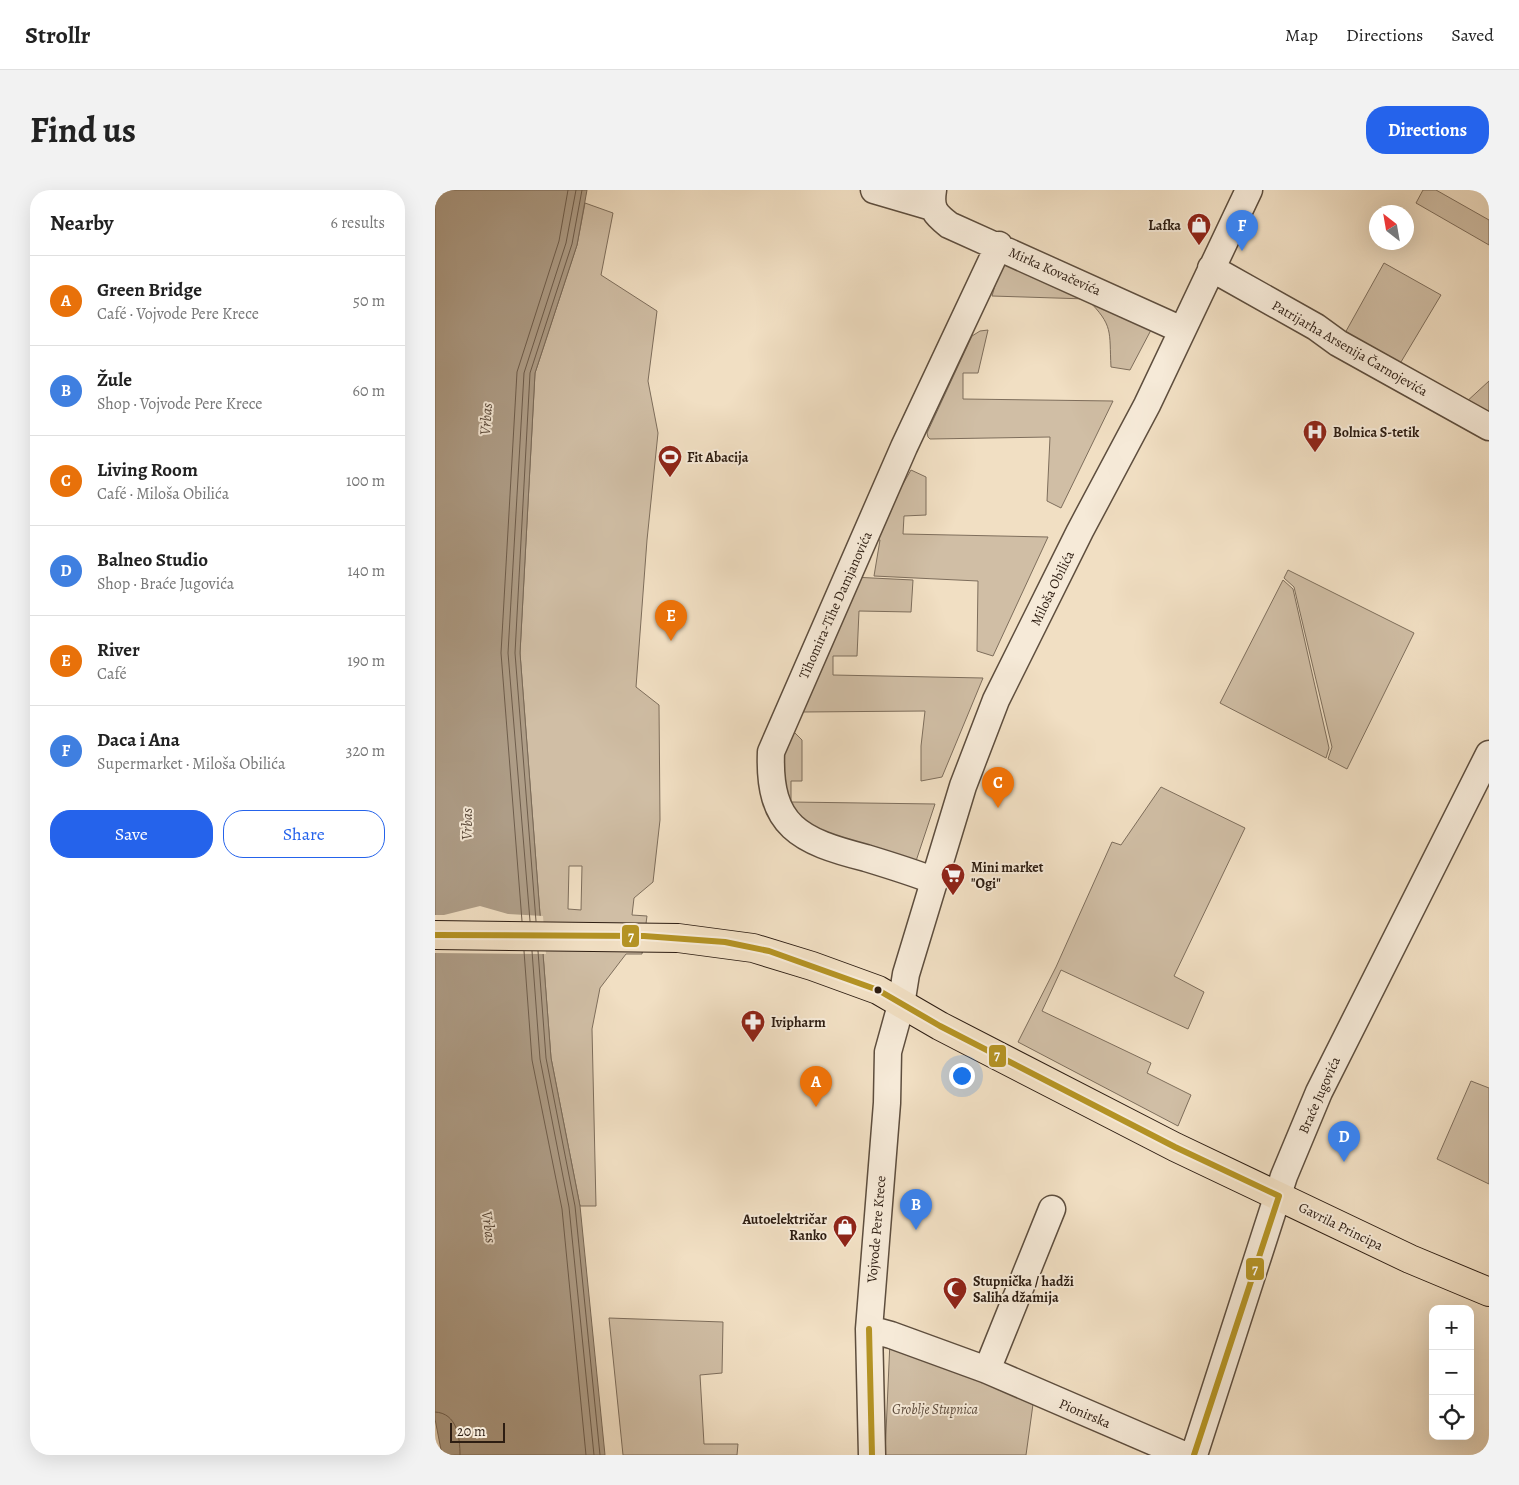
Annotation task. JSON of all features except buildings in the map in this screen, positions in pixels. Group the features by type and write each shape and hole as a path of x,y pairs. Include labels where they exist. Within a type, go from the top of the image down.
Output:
{"main road":[{"name":"Gavrila Principa","path":"435,935 644,936 725,942 769,952 869,985 901,1005 1175,1147 1410,1260 1489,1292"}],"street":[{"name":"Mirka Kovačevića","path":"875,190 932,198 938,216 949,225 1182,330"},
{"name":"Miloša Obilića","path":"901,1005 906,974 963,786 996,700 1080,531 1147,405 1249,190"},
{"name":"Tihomira-Tihe Damjanovića","path":"935,882 913,873 825,848 807,838 791,825 778,806 770,776 771,752 905,447 999,246"},
{"name":"Patrijarha Arsenija Čarnojevića","path":"1211,268 1316,327 1338,343 1489,427"},
{"name":"Braće Jugovića","path":"1194,1455 1279,1196 1315,1101 1338,1050 1489,754"},
{"name":"Vojvode Pere Krece","path":"871,1455 869,1329 887,1103 888,1052 901,1005"},
{"path":"987,1370 1052,1209"},
{"name":"Pionirska","path":"869,1329 891,1335 987,1370 1184,1455"}],"green space":[{"path":"1423,190 1436,190 1489,220 1489,245 1416,203"},
{"path":"585,203 613,213 601,275 657,311 648,381 658,433 647,540 636,687 659,705 660,820 653,882 634,898 632,915 647,916 642,954 626,954 600,988 592,1029 596,1206 580,1206 551,1058 520,653 535,373 577,245","holes":["569,866 582,866 581,910 568,909"]},
{"path":"1004,254 1151,330 1130,370 1111,367 1110,337 1106,323 1087,299 992,296"},
{"path":"1384,263 1441,295 1395,372 1340,342"},
{"path":"988,330 978,373 963,373 963,399 1113,401 1061,508 1047,501 1050,437 930,439 928,437 927,433 972,336 980,331"},
{"path":"1489,381 1489,419 1464,404"},
{"path":"911,470 926,477 926,515 904,516 903,534 1048,537 993,656 977,651 978,581 874,576 880,540 872,538"},
{"path":"1288,570 1414,633 1347,769 1328,759 1332,747 1294,587 1284,578"},
{"path":"852,577 913,580 911,612 859,611 857,656 833,656 833,675 983,678 942,777 921,781 921,746 925,711 803,712 797,709"},
{"path":"1283,580 1293,589 1329,748 1326,758 1220,703"},
{"path":"792,730 802,740 802,781 791,781 791,801 778,767"},
{"path":"1161,787 1245,828 1174,976 1204,992 1188,1029 1061,970 1042,1011 1151,1063 1147,1073 1191,1095 1178,1126 1018,1042 1056,967 1112,842 1121,845"},
{"path":"791,802 935,804 915,864 825,839 798,820"},
{"path":"1471,1081 1489,1088 1489,1184 1437,1159"},
{"path":"609,1318 723,1322 722,1373 700,1375 704,1444 738,1444 737,1455 623,1455"},
{"name":"Groblje Stupnica","path":"890,1341 1034,1397 1026,1455 885,1455"}],"water":[{"name":"Vrbas","path":"435,190 587,190 577,245 535,373 520,653 551,1058 580,1206 605,1455 442,1455 435,1419"}],"pier":[{"path":"480,906 508,914 543,916 546,954 435,953 435,915 444,915"}],"transit line":[{"name":"7","path":"435,935 644,936 725,942 769,951 878,990 940,1026 1175,1147 1279,1196 1194,1455"},
{"name":"7","path":"869,1329 872,1455"}],"place":[{"name":"Lafka","path":"1199,246"},
{"name":"Daca i Ana","path":"1242,251"},
{"name":"Bolnica S-tetik","path":"1315,453"},
{"name":"Fit Abacija","path":"670,478"},
{"name":"River","path":"671,641"},
{"name":"Living Room","path":"998,808"},
{"name":"Mini market \"Ogi\"","path":"953,896"},
{"name":"Ivipharm","path":"753,1043"},
{"name":"Green Bridge","path":"816,1107"},
{"name":"Balneo Studio","path":"1344,1162"},
{"name":"Žule","path":"916,1230"},
{"name":"Autoelektričar Ranko","path":"845,1248"},
{"name":"Stupnička / hadži Saliha džamija","path":"955,1310"}]}
